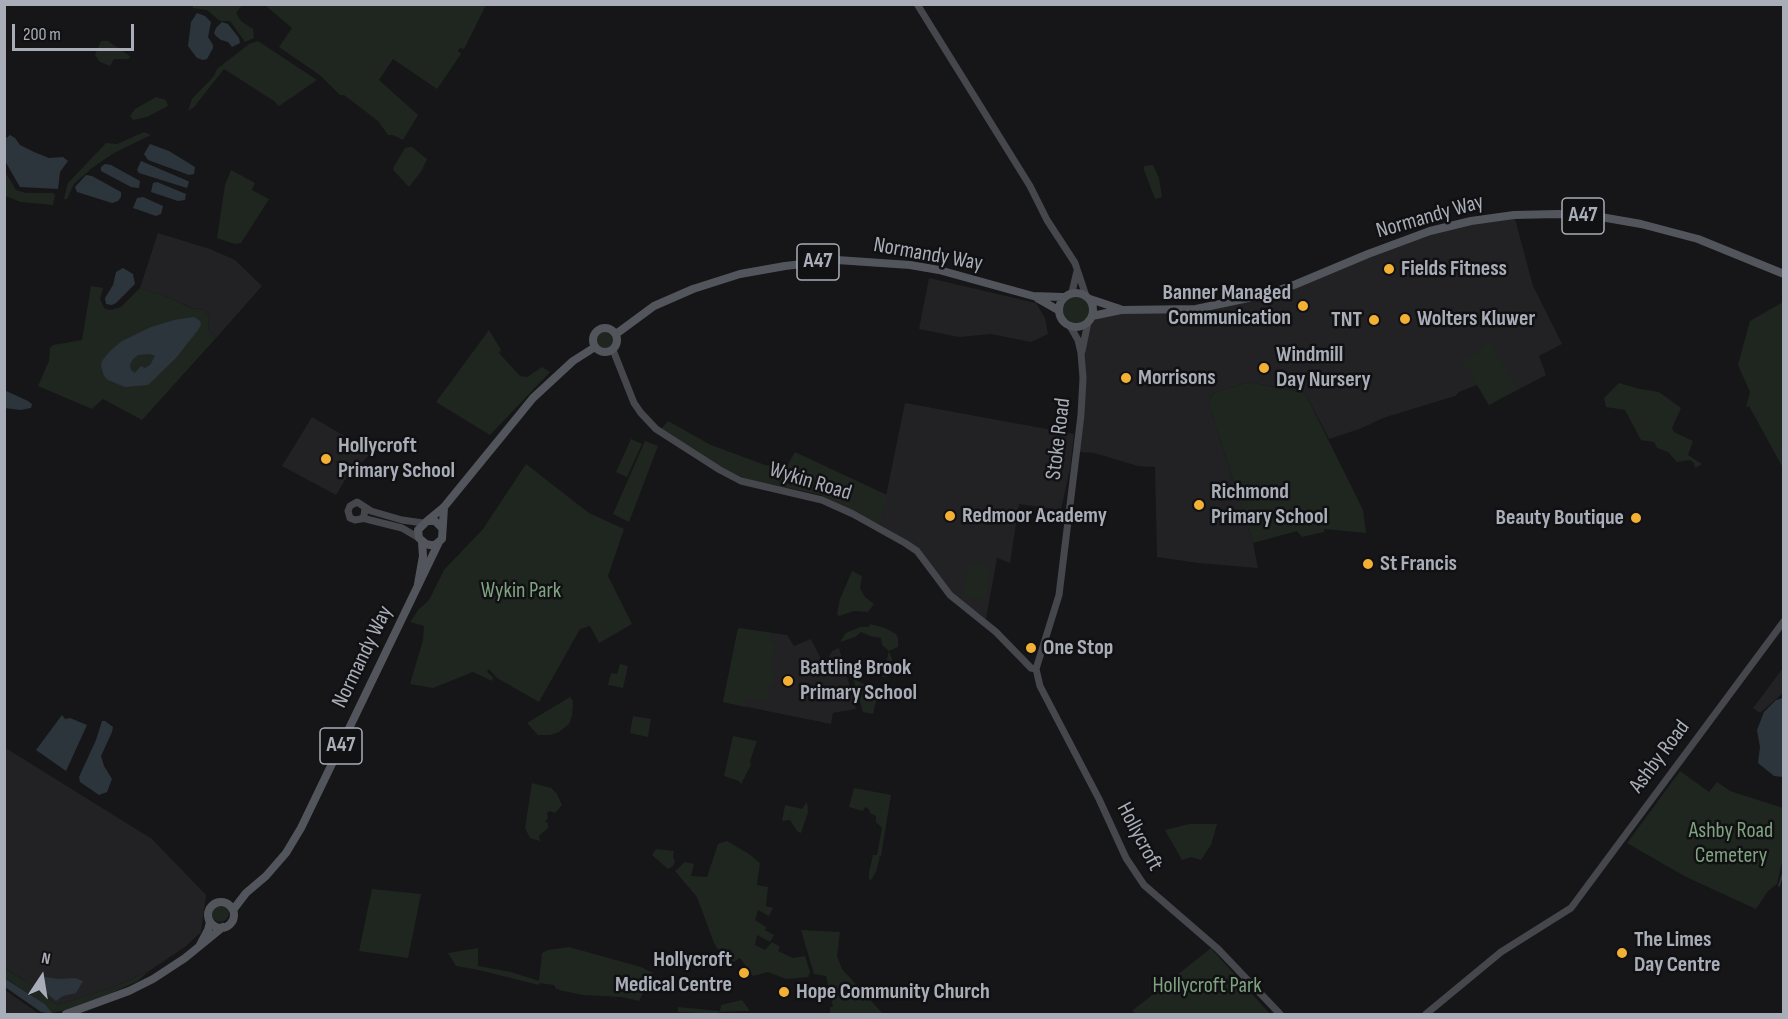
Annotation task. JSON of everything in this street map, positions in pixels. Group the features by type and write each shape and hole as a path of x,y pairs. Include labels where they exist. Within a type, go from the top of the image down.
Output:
{"main road":[{"name":"Normandy Way","path":"1090,319 1121,310 1196,309 1267,294 1294,285 1373,251 1430,231 1471,221 1514,215 1586,216 1641,224 1698,239 1784,274"},
{"name":"Normandy Way","path":"616,334 654,306 693,289 740,274 837,260 888,263 939,270 1033,296 1063,297"},
{"path":"1072,292 1088,297 1093,310 1090,319 1081,326 1070,326 1061,319 1058,310 1063,297 1072,292"},
{"name":"Normandy Way","path":"1033,296 1058,310"},
{"name":"Normandy Way","path":"1088,297 1121,310"},
{"path":"607,328 616,334 617,342 613,350 601,352 595,347 593,337 597,331 607,328"},
{"path":"444,507 443,535 439,542 430,545 420,540 418,530 444,507 532,398 573,361 595,347"},
{"path":"425,522 435,521 442,528"},
{"name":"Normandy Way","path":"233,910 286,853 301,828 417,585 423,556 420,540"},
{"name":"Normandy Way","path":"417,585 439,542"},
{"name":"Normandy Way","path":"221,902 246,894"},
{"path":"66,1014 129,991 169,969 200,947 232,921 233,910 228,904 214,903 208,910 210,922 200,947"},
{"path":"210,922 216,927 223,927"}],"street":[{"path":"917,4 1030,186 1047,220 1077,268 1088,297"},
{"path":"1072,292 1077,268"},
{"name":"Stoke Road","path":"1081,353 1090,319"},
{"name":"Stoke Road","path":"1036,669 1059,595 1081,414 1083,378 1081,353 1078,340 1070,326"},
{"name":"Wykin Road","path":"613,350 638,409 657,429 741,481 822,500 853,514 905,543 917,551 950,595 996,632 1031,668 1036,669"},
{"path":"420,540 402,528 362,518 355,520 350,518 349,508 356,502 365,508 402,520 425,522"},
{"path":"362,518 365,508"},
{"name":"Ashby Road","path":"1426,1014 1501,952 1564,914 1578,899 1784,621"},
{"name":"Hollycroft","path":"1036,669 1040,686 1099,799 1126,858 1144,885 1218,948 1280,1014"}],"shaded area":[{"path":"197,13 205,16 211,22 208,37 213,48 207,59 203,60 197,58 188,46 191,22"},
{"path":"222,22 228,24 239,38 240,43 232,47 228,42 216,36 214,33 216,28"},
{"path":"10,135 20,145 34,152 49,158 63,157 68,161 60,172 58,189 20,187 5,161 5,139"},
{"path":"150,144 169,151 195,167 194,174 189,175 148,160 144,154"},
{"path":"141,161 188,181 187,188 139,173 137,170"},
{"path":"105,164 140,181 139,188 131,187 101,171 101,167"},
{"path":"86,175 121,192 121,197 112,203 77,192 75,187"},
{"path":"157,182 186,194 185,200 178,201 151,192 153,183"},
{"path":"143,197 163,206 161,214 156,216 133,208 137,198"},
{"path":"1514,215 1533,286 1562,344 1539,356 1546,375 1489,405 1477,385 1455,396 1383,418 1329,439 1305,393 1249,382 1213,393 1209,404 1253,543 1258,568 1157,557 1155,467 1138,466 1094,453 1079,452 1085,411 1081,353 1088,322 1092,316 1174,310 1294,285 1405,239"},
{"path":"158,233 210,249 235,260 262,286 216,338 208,329 209,316 204,310 192,308 140,288"},
{"path":"123,268 133,274 135,284 116,303 106,304 105,298 113,285 116,272"},
{"path":"929,278 1036,303 1045,318 1048,334 1031,342 991,334 959,337 919,329"},
{"path":"194,317 200,321 201,325 176,358 148,385 125,387 104,376 102,361 122,341 151,327","holes":["138,355 155,356 150,365 145,368 141,366 135,373 131,370 130,365"]},
{"path":"4,390 28,401 32,404 31,408 20,410 5,408"},
{"name":"Redmoor Academy","path":"905,403 1074,434 1061,510 1019,504 1010,563 997,558 986,619 951,593 919,548 880,525"},
{"name":"Hollycroft Primary School","path":"312,417 372,452 345,480 336,495 282,466"},
{"name":"Battling Brook Primary School","path":"738,628 787,635 794,646 811,639 821,659 828,658 832,651 839,648 856,709 833,713 831,724 723,702"},
{"path":"1783,668 1783,693 1760,713 1753,708"},
{"path":"1783,698 1783,777 1774,776 1758,763 1760,747 1757,730 1764,712 1776,700"},
{"path":"62,715 65,719 70,718 87,725 66,771 36,750"},
{"path":"102,721 113,727 101,756 112,779 107,792 99,795 80,782 79,777"},
{"path":"4,747 152,839 206,895 201,932 185,947 149,971 111,988 57,1005 5,968"},
{"path":"45,977 75,978 83,981 76,993 63,996 56,1001 43,990"},
{"path":"4,978 45,1004 53,1014 41,1012 5,987"},
{"path":"5,990 38,1013 38,1014 5,1014"}],"green space":[{"path":"193,5 242,5 236,13 241,21 253,29 254,38 245,42 230,21 220,21 207,10 193,8"},
{"path":"265,5 486,5 464,49 460,48 458,51 461,54 437,89 393,59 379,80 418,115 403,140 388,135 378,121 344,95 340,95 321,76 279,47 292,28"},
{"path":"101,41 108,41 131,57 114,59 110,66 100,62 95,55"},
{"path":"258,41 317,80 279,106 224,69 194,107 188,111 192,99 214,76 217,69 249,44"},
{"path":"156,97 166,100 168,106 147,117 133,120 130,116 135,109"},
{"path":"144,132 151,135 114,153 92,168 74,184 67,199 64,199 68,183 106,143 117,144"},
{"path":"412,147 427,159 409,187 393,168 405,148"},
{"path":"1153,165 1159,178 1162,197 1155,199 1144,170 1144,166"},
{"path":"4,170 16,190 26,193 53,193 55,195 53,205 21,202 5,196"},
{"path":"231,170 255,183 252,190 269,199 241,243 235,244 217,238 225,185"},
{"path":"91,286 103,288 100,299 104,308 110,310 121,307 140,288 191,308 204,310 209,316 208,329 216,338 142,420 103,399 92,409 38,386 49,361 50,348 53,345 82,340"},
{"path":"1076,295 1086,299 1090,309 1086,319 1076,323 1066,319 1062,309 1066,299"},
{"path":"1783,302 1783,468 1749,406 1746,407 1750,392 1738,365 1750,321"},
{"path":"489,330 501,350 499,353 520,376 527,377 542,367 550,372 490,435 436,402"},
{"path":"605,331 611,334 614,340 611,346 605,349 599,346 596,340 599,334"},
{"path":"1490,342 1517,389 1489,405 1469,371 1459,362 1481,350 1480,348"},
{"path":"1249,382 1305,393 1363,510 1366,533 1324,529 1324,532 1302,537 1297,531 1253,543 1209,404 1213,393"},
{"path":"1619,383 1659,392 1681,408 1672,428 1674,432 1693,441 1688,455 1702,464 1695,468 1694,463 1690,460 1677,462 1668,452 1657,448 1654,442 1641,440 1625,410 1606,407 1604,398"},
{"path":"668,421 711,445 765,465 786,468 795,452 887,495 880,525 821,495 746,479 724,469 661,429"},
{"path":"631,439 642,444 627,477 616,472"},
{"path":"645,441 658,446 629,522 613,514"},
{"name":"Wykin Park","path":"526,464 589,513 624,529 608,576 632,624 599,643 590,626 580,629 539,702 497,678 489,669 487,672 493,677 492,681 473,672 433,688 410,684 423,640 424,626 410,622 429,600 444,570 483,529"},
{"path":"969,563 990,567 985,599 963,596"},
{"path":"852,571 862,576 860,588 865,597 874,604 868,612 854,611 839,616 837,614 840,599"},
{"path":"870,624 896,634 898,647 889,651 882,645 881,638 861,632 855,637 840,642 846,633 860,627 869,627"},
{"path":"738,628 772,633 771,642 777,643 772,656 774,684 768,686 770,699 747,699 745,707 723,702"},
{"path":"889,651 892,659 887,677 882,677"},
{"path":"620,664 628,666 623,688 608,685 611,673 617,674"},
{"path":"853,678 863,684 879,688 873,714 863,712"},
{"path":"570,697 573,701 572,716 569,724 559,732 538,735 527,723"},
{"path":"633,716 651,719 648,737 630,733"},
{"path":"733,736 757,741 750,761 751,765 741,784 739,781 724,776"},
{"name":"Ashby Road Cemetery","path":"1680,771 1709,792 1717,782 1730,791 1783,808 1783,857 1777,884 1768,891 1756,909 1686,877 1627,843"},
{"path":"532,783 551,788 562,805 555,813 550,811 547,813 548,818 545,821 548,823 548,828 539,836 540,841 530,838 525,828"},
{"path":"854,788 891,795 881,856 878,856 880,857 876,872 871,880 869,872 873,855 877,855 882,828 876,822 876,816 870,813 869,809 865,807 863,811 849,807"},
{"path":"807,802 808,812 801,833 790,820 782,821 785,805 802,809"},
{"path":"1189,824 1217,824 1211,845 1201,860 1191,857 1182,860 1165,830"},
{"path":"727,841 760,863 757,885 768,887 766,906 773,908 769,916 758,910 755,920 774,935 770,942 757,935 755,945 765,950 772,942 780,947 778,951 793,958 805,956 810,972 808,977 786,979 768,972 753,976 740,958 728,966 714,943 697,897 675,871 685,862 694,864 691,876 707,877 718,844"},
{"path":"656,849 674,851 673,866 668,869 652,855"},
{"path":"372,889 421,894 408,958 359,951"},
{"path":"220,904 226,907 229,913 226,919 220,922 214,919 211,913 214,907"},
{"path":"801,930 840,932 837,956 842,969 883,1014 830,1014 830,1007 833,1007 826,976 814,974"},
{"path":"569,947 641,967 653,973 639,1001 622,997 583,995 559,990 559,988 557,990 554,985 539,983 539,985 456,966 448,953 478,948 478,966 511,972 539,981 542,953"},
{"name":"Hollycroft Park","path":"1211,948 1270,1014 1137,1014 1132,1011"},
{"path":"4,968 29,983 57,1005 111,988 149,971 138,981 109,994 52,1013 45,1004 5,978"},
{"path":"742,1000 750,1011 719,1012 718,1014 678,1012 678,1007 720,1011 721,1005"}],"waterway":[{"path":"1779,886 1784,870"}],"place":[{"name":"Fields Fitness","path":"1389,269"},
{"name":"Banner Managed Communication","path":"1303,306"},
{"name":"Wolters Kluwer","path":"1405,319"},
{"name":"TNT","path":"1374,320"},
{"name":"Windmill Day Nursery","path":"1264,368"},
{"name":"Morrisons","path":"1126,378"},
{"name":"Hollycroft Primary School","path":"326,459"},
{"name":"Richmond Primary School","path":"1199,505"},
{"name":"Redmoor Academy","path":"950,516"},
{"name":"Beauty Boutique","path":"1636,518"},
{"name":"St Francis","path":"1368,564"},
{"name":"One Stop","path":"1031,648"},
{"name":"Battling Brook Primary School","path":"788,681"},
{"name":"The Limes Day Centre","path":"1622,953"},
{"name":"Hollycroft Medical Centre","path":"744,973"},
{"name":"Hope Community Church","path":"784,992"}]}
